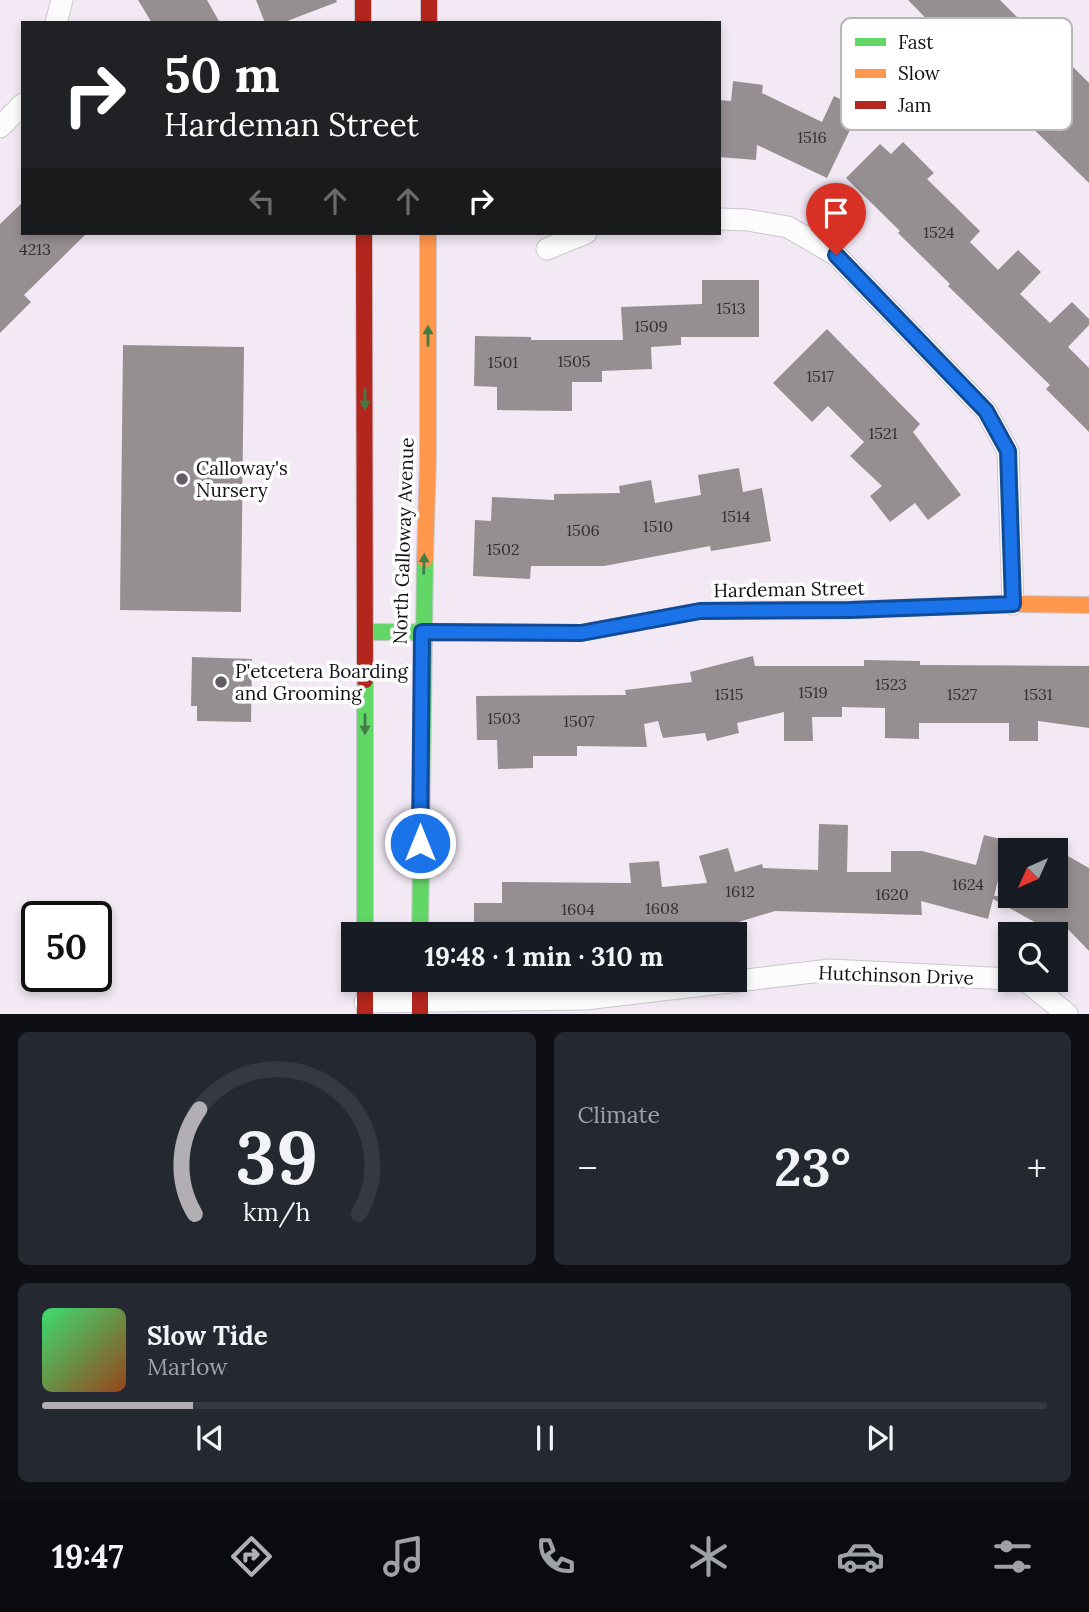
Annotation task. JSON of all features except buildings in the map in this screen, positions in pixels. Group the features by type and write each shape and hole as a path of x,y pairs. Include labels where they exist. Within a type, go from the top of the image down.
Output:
{"main road":[{"path":"363,0 363,21"},
{"path":"429,0 429,21"},
{"name":"North Galloway Avenue","path":"364,235 365,922"},
{"name":"North Galloway Avenue","path":"420,922 422,632 428,458 428,235"},
{"name":"Hardeman Street","path":"366,632 581,633 700,611 850,610 1013,604 1089,605"}],"street":[{"path":"57,21 62,0"},
{"path":"0,127 21,106"},
{"path":"721,219 747,220 788,227 836,255 986,411 1008,451 1013,604"},
{"path":"547,249 581,235"},
{"name":"Hutchinson Drive","path":"365,1008 420,1008 585,999 830,970 998,978"},
{"path":"1040,992 1065,1012"}],"traffic: fast":[{"path":"420,922 425,559"},
{"path":"366,632 581,633 700,611 948,606"},
{"path":"365,680 365,922"}],"traffic: slow":[{"path":"425,559 428,235"},
{"path":"948,606 1089,605"}],"traffic: jam":[{"path":"363,0 363,21"},
{"path":"429,0 429,21"},
{"path":"364,235 365,680"},
{"path":"365,992 365,1014"},
{"path":"420,992 420,1014"}],"place":[{"name":"Calloway's Nursery","path":"182,479"},
{"name":"P'etcetera Boarding and Grooming","path":"221,682"}],"route":[{"path":"420,843 422,632 581,633 700,611 850,610 1013,604 1008,451 986,411 836,255"}]}
